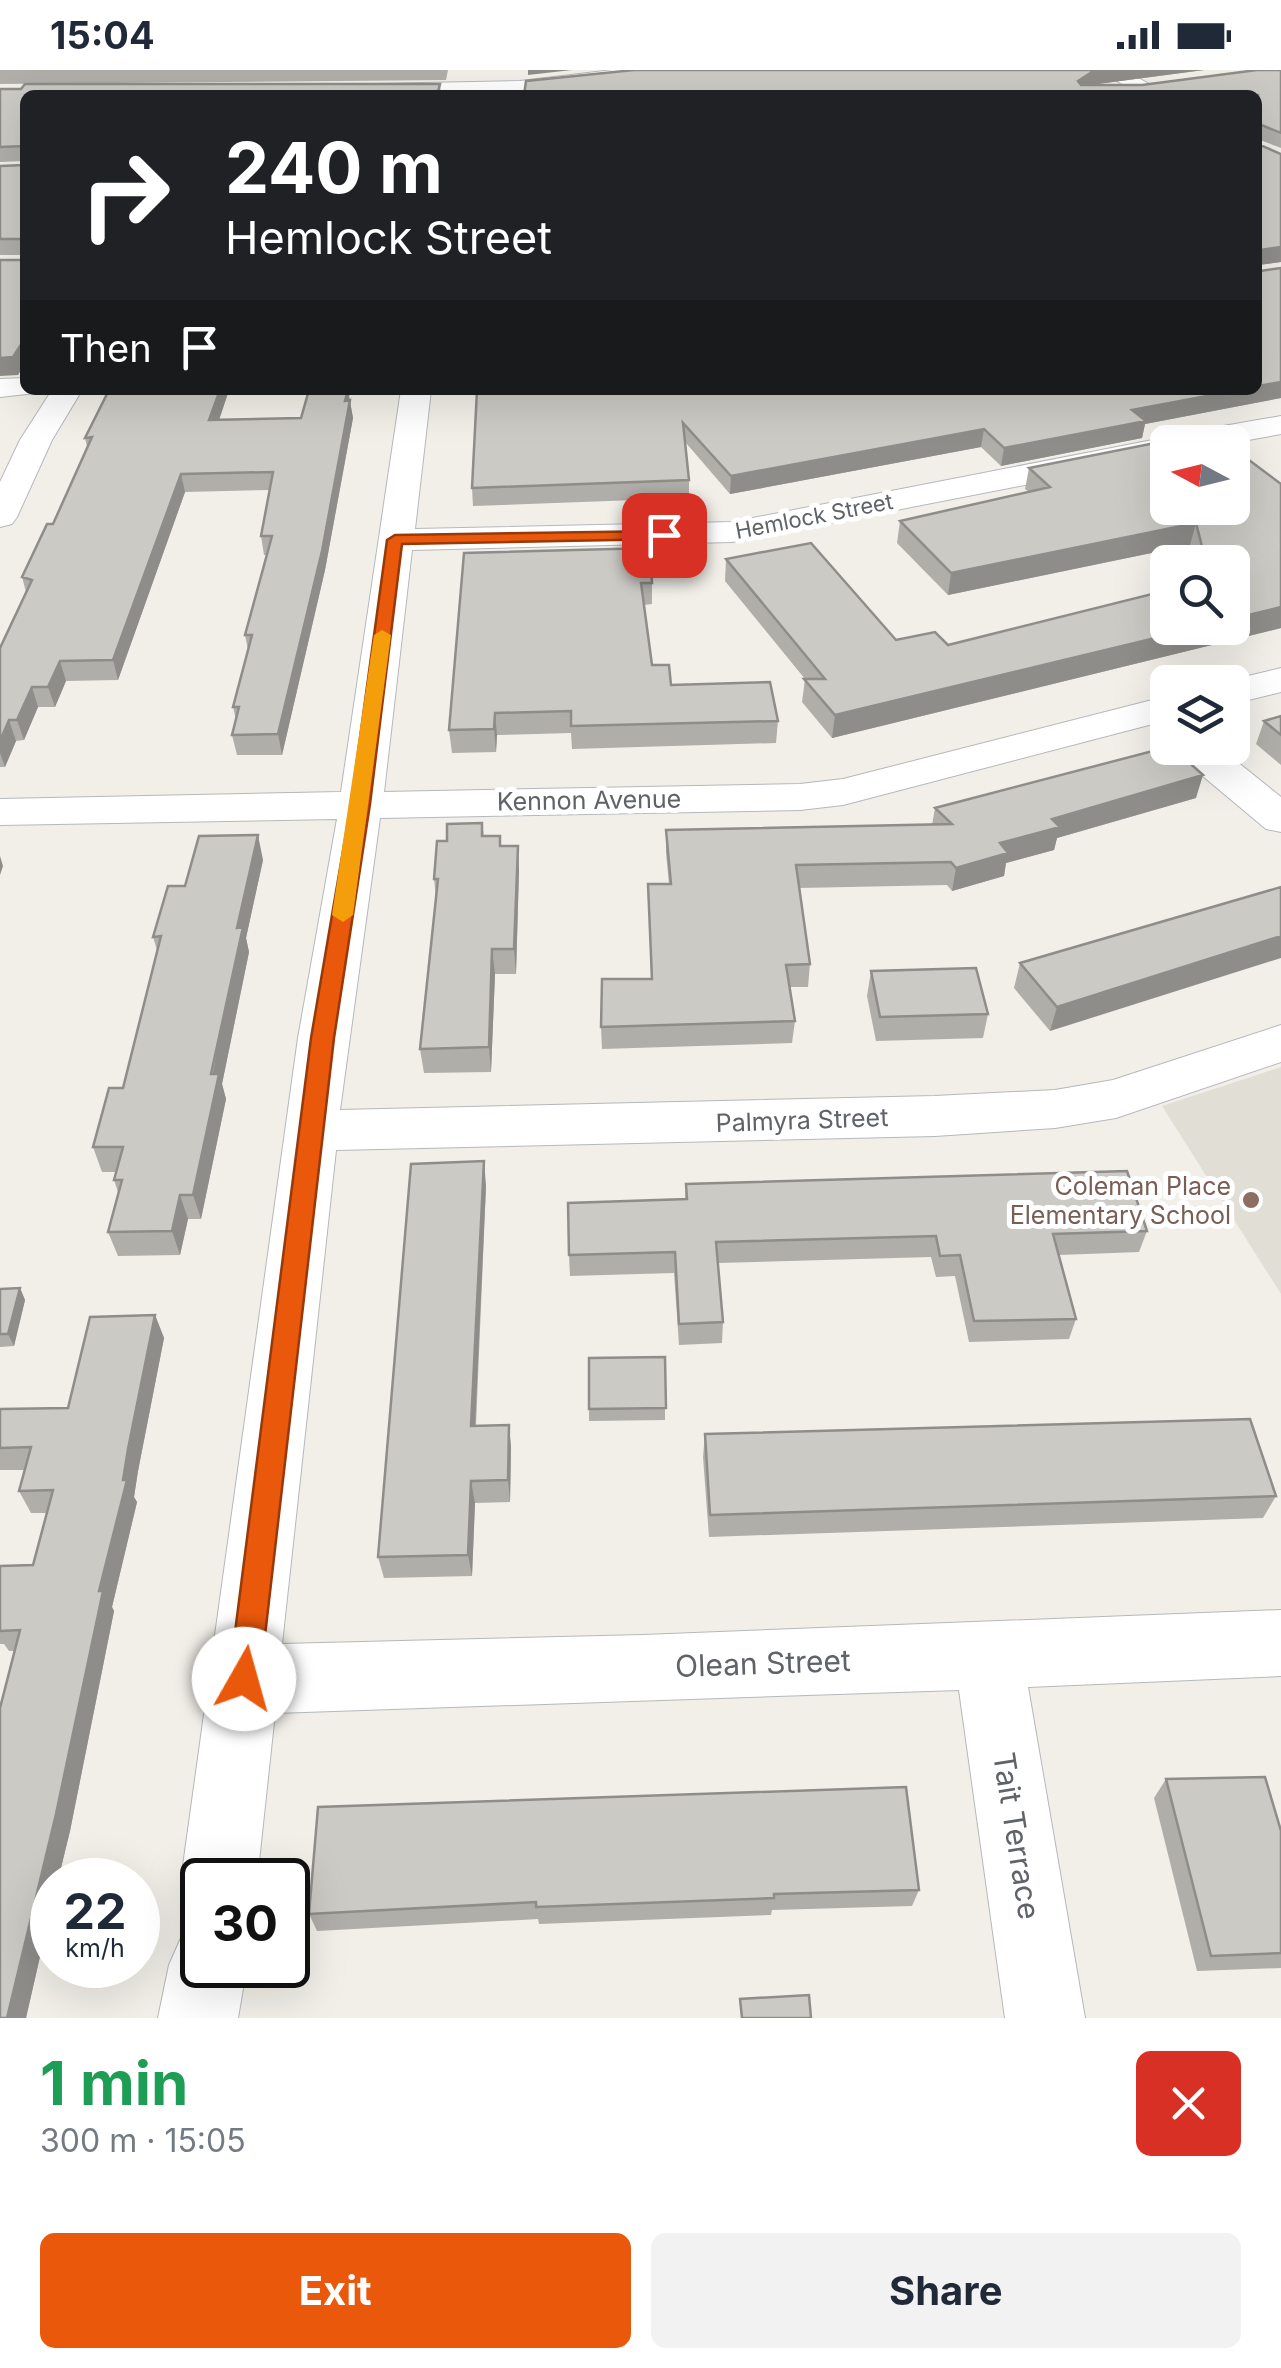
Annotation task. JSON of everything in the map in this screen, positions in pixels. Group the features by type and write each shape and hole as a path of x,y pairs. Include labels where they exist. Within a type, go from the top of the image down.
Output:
{"street":[{"path":"348,90 485,85 668,70"},
{"path":"1108,70 1147,90"},
{"path":"1158,90 1178,84"},
{"path":"0,518 36,440 64,395"},
{"path":"222,1858 312,1131 415,395"},
{"path":"1250,431 1281,425"},
{"name":"Hemlock Street","path":"395,540 732,532 1150,451"},
{"path":"1250,688 1281,680"},
{"name":"Kennon Avenue","path":"0,812 800,796 843,792 1150,718"},
{"path":"1216,765 1281,819"},
{"name":"Palmyra Street","path":"312,1131 916,1117 1056,1109 1116,1099 1281,1043"},
{"name":"Olean Street","path":"244,1679 1281,1643"},
{"name":"Tait Terrace","path":"988,1655 1045,2018"},
{"path":"198,2018 204,1988"}],"shaded area":[{"name":"Coleman Place Elementary School","path":"1281,1067 1281,1294 1162,1106"}],"building":[{"path":"634,70 1106,70 1092,72 1078,81 1081,85 1142,85 1281,70 1281,133 1262,125 1262,90 525,90 526,81"},
{"path":"25,84 440,84 438,90 20,90 20,146 0,147 0,89 21,89"},
{"path":"1262,146 1281,154 1281,247 1262,250"},
{"path":"20,165 20,239 0,239 0,166"},
{"path":"0,260 20,260 20,346 13,357 0,358"},
{"path":"1281,268 1281,382 1262,385 1262,271"},
{"path":"106,395 218,395 209,420 301,418 308,395 347,395 345,401 350,400 322,551 278,734 232,735 239,707 233,707 252,635 245,635 272,536 261,536 273,472 181,474 113,660 60,661 48,687 32,687 17,720 9,720 0,741 0,648 32,580 22,577 47,524 53,524 92,437 85,438"},
{"path":"477,395 1212,395 1132,410 1146,421 1004,448 984,429 731,476 683,423 689,480 472,488"},
{"path":"1150,444 1150,525 1186,525 951,573 900,521 1050,487 1029,468"},
{"path":"1250,461 1281,484 1281,607 1250,615 1250,545 1202,545 1197,525 1250,525"},
{"path":"811,543 896,640 935,632 948,645 1150,594 1150,639 835,715 804,679 825,679 726,559"},
{"path":"650,548 652,583 641,583 652,665 669,665 671,685 770,682 778,721 571,726 571,711 495,713 494,729 449,730 464,553"},
{"path":"1281,716 1281,735 1264,721"},
{"path":"1150,752 1150,765 1192,765 1203,775 1052,819 1060,827 1000,843 1008,853 956,868 951,862 796,865 810,964 786,965 795,1021 601,1027 602,979 652,979 648,884 671,884 666,830 952,824 935,808"},
{"path":"482,823 482,836 500,836 500,846 518,846 514,949 492,949 489,1047 420,1049 438,879 434,879 437,841 447,841 447,824"},
{"path":"258,835 237,928 243,927 211,1074 219,1074 193,1195 180,1195 172,1231 108,1232 122,1180 114,1180 123,1147 93,1147 109,1088 123,1088 161,936 153,937 168,886 185,886 199,836"},
{"path":"1281,887 1281,936 1057,1007 1020,963"},
{"path":"976,968 988,1014 880,1017 871,971"},
{"path":"484,1161 471,1426 509,1425 508,1480 471,1481 468,1555 378,1557 411,1164"},
{"path":"1127,1171 1147,1231 1053,1234 1076,1319 974,1321 960,1255 940,1256 936,1236 716,1242 723,1322 679,1324 675,1252 569,1255 568,1203 687,1199 686,1184"},
{"path":"20,1288 8,1334 0,1334 0,1289"},
{"path":"155,1315 128,1449 123,1480 127,1480 99,1591 103,1591 56,1814 45,1858 30,1858 30,1922 7,2018 0,2018 0,1708 20,1630 0,1631 0,1566 33,1565 53,1490 19,1491 31,1447 0,1448 0,1409 68,1408 90,1317"},
{"path":"665,1357 666,1408 589,1409 589,1358"},
{"path":"1250,1419 1276,1496 710,1515 705,1434"},
{"path":"1265,1777 1281,1831 1281,1953 1211,1956 1166,1779"},
{"path":"906,1787 919,1890 536,1907 536,1902 310,1914 318,1807"},
{"path":"809,1995 811,2018 742,2018 740,1999"}],"slow traffic":[{"path":"343,915 382,635"}],"place":[{"name":"Coleman Place Elementary School","path":"1251,1200"}],"route":[{"path":"244,1679 323,1038 360,804 395,540 664,535"}]}
